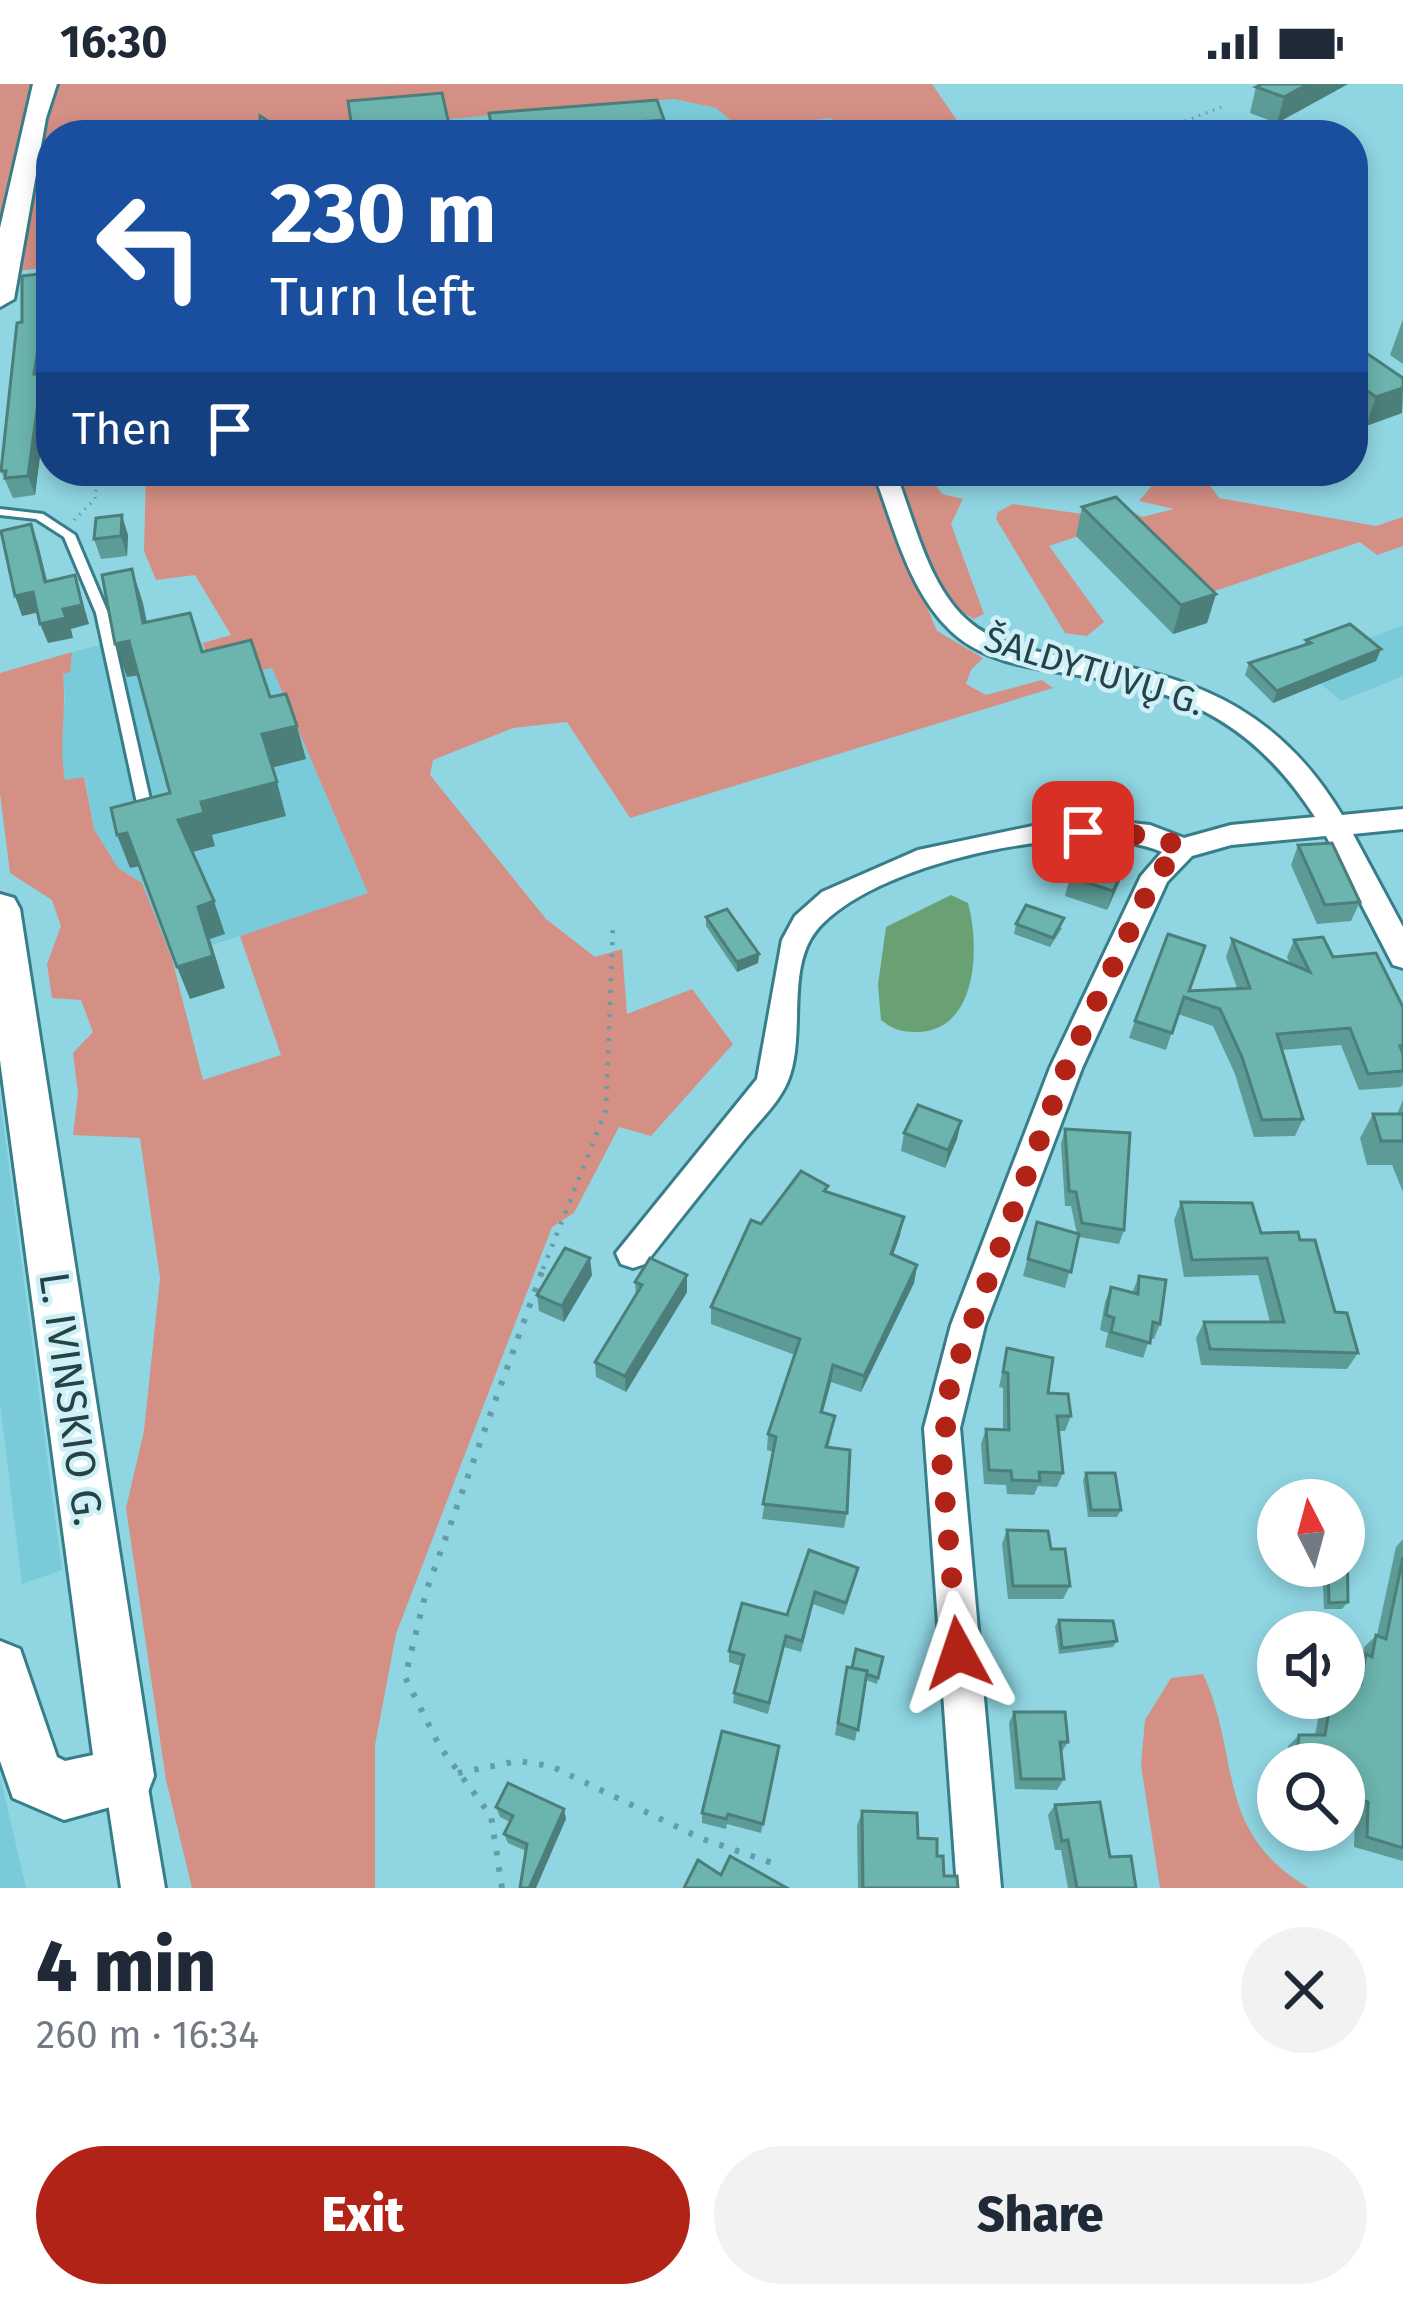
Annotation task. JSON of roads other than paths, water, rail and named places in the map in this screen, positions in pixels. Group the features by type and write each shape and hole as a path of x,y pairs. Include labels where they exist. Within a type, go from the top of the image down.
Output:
{"street":[{"path":"0,299 34,118 45,84"},
{"name":"ŠALDYTUVŲ G.","path":"890,486 932,586 957,625 985,643 1020,656 1166,686 1268,738 1286,755 1391,908 1403,957"},
{"path":"979,1888 942,1464 947,1400 968,1325 1066,1068 1155,876 1182,849 1231,835 1403,820"},
{"path":"633,1253 773,1080 786,980 805,924 830,903 912,862 1019,835 1158,836 1182,849"},
{"name":"L. IVINSKIO G.","path":"0,909 142,1888"},
{"path":"0,1669 34,1777 64,1791 125,1776"}],"lane":[{"path":"0,512 39,516 69,535 102,613 147,818"}]}
